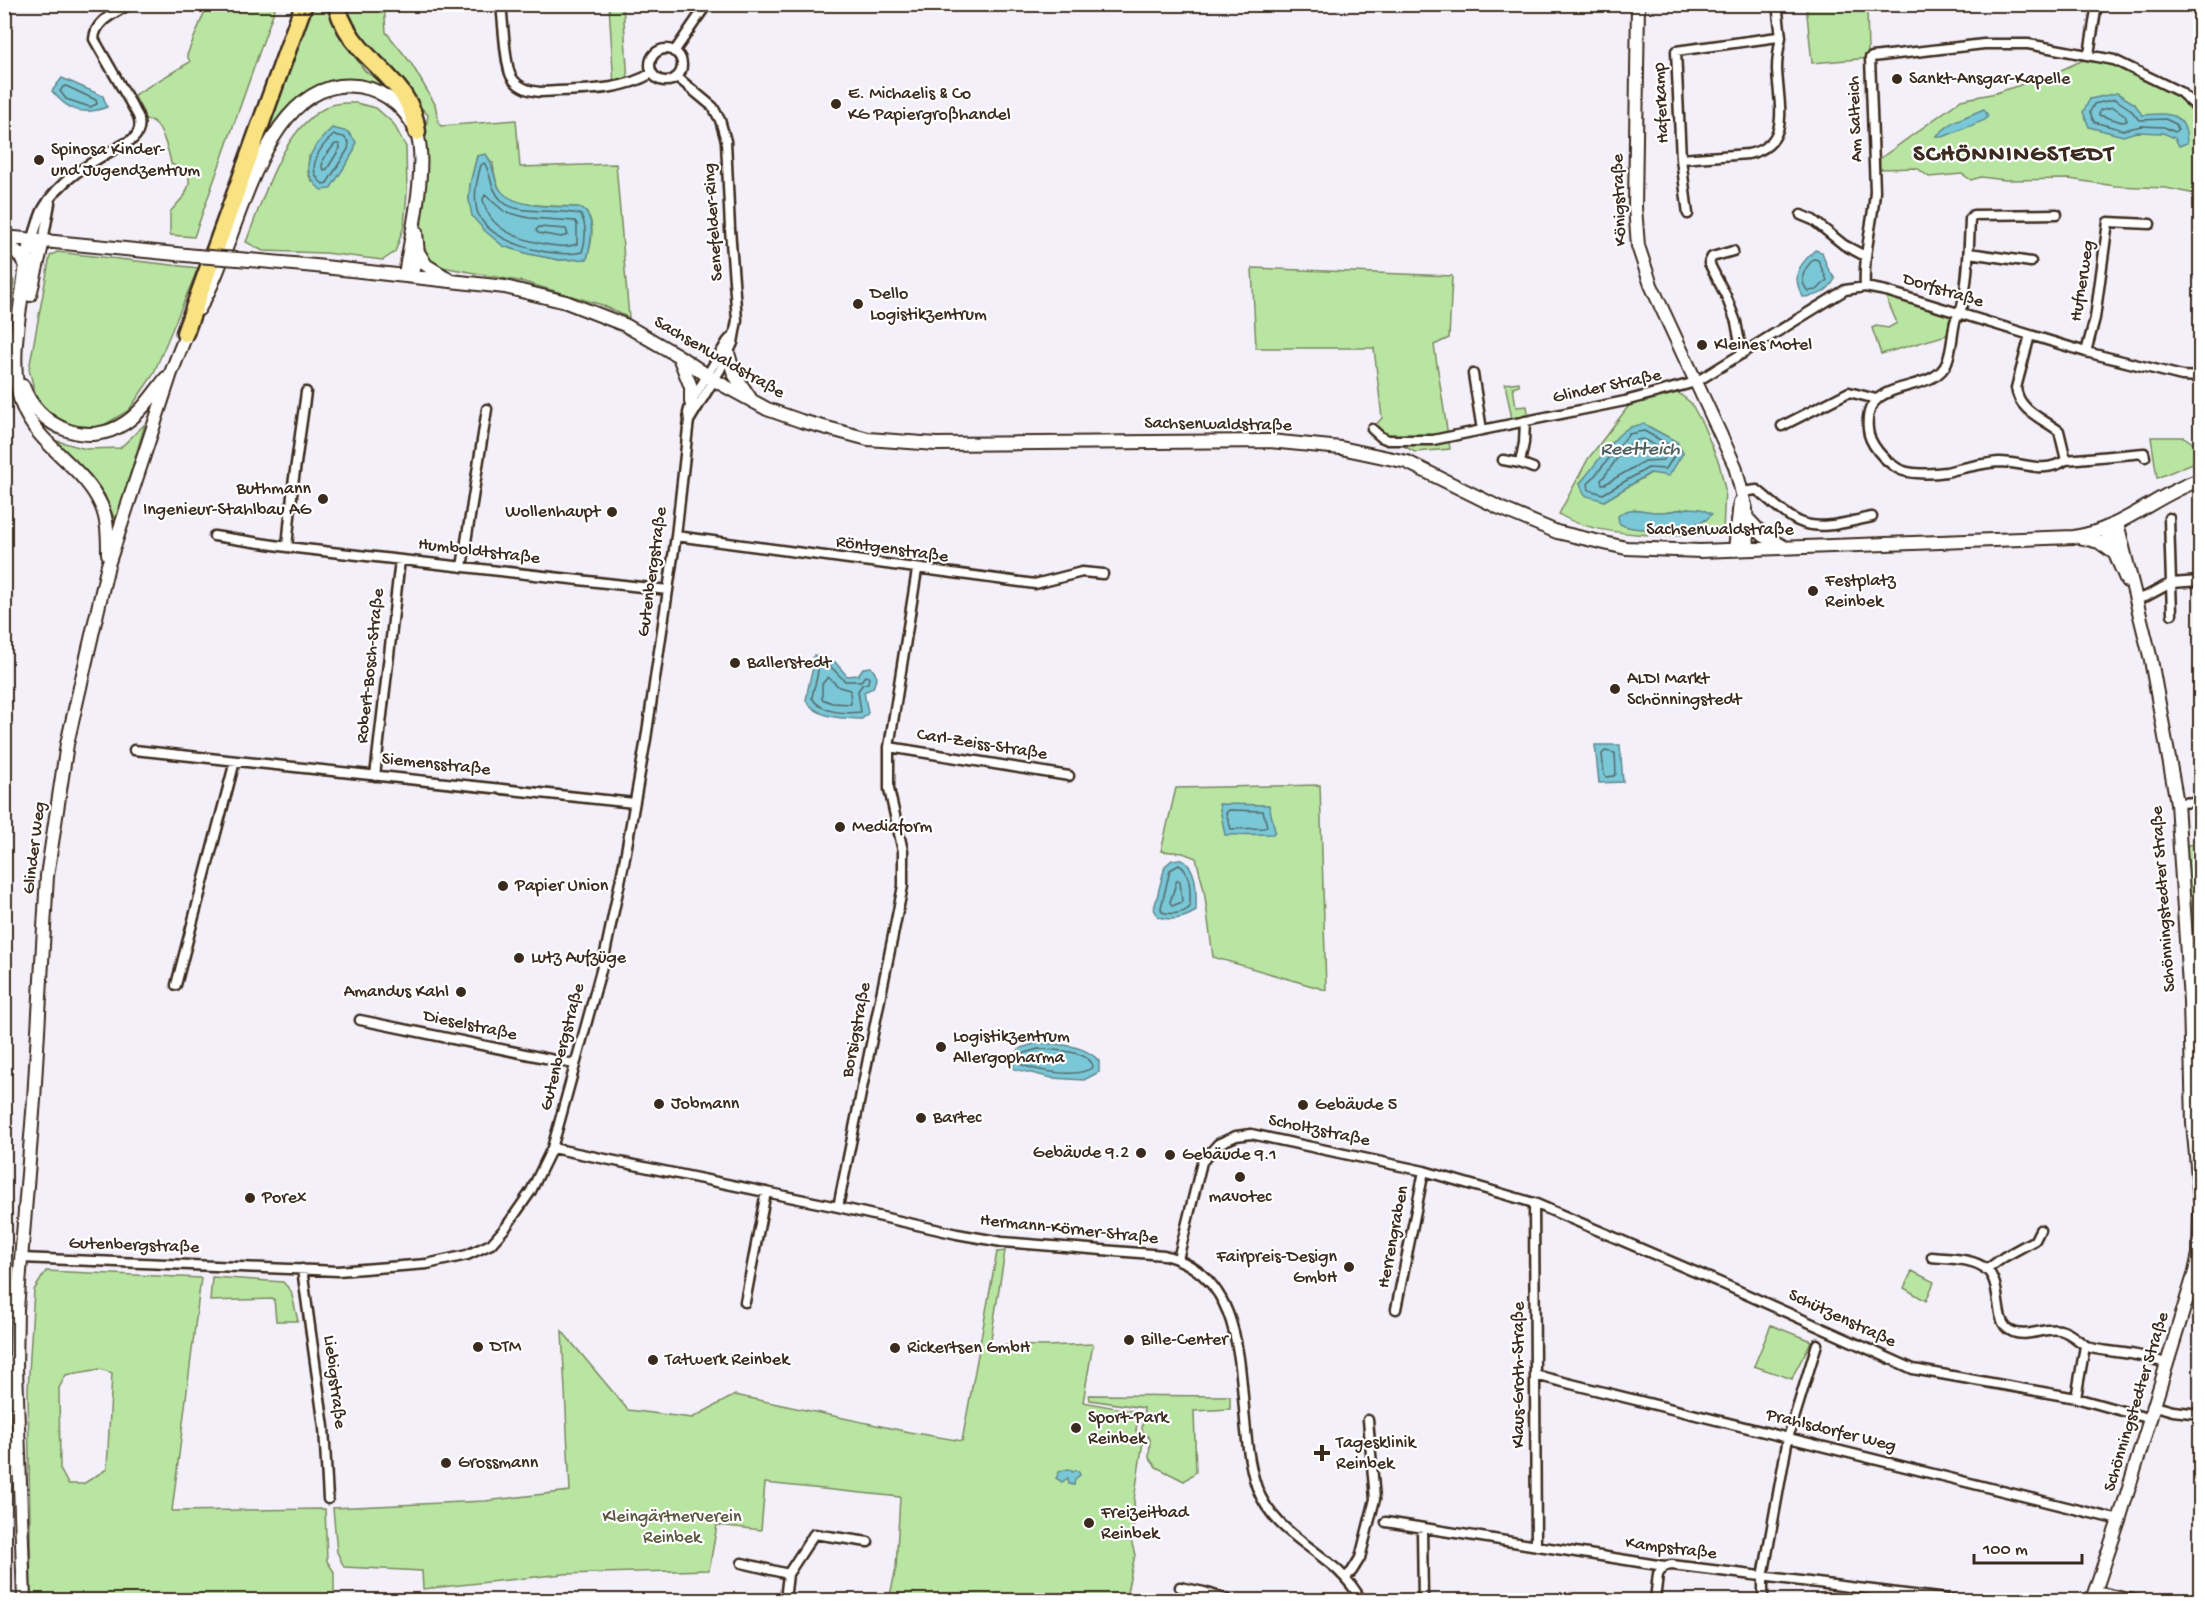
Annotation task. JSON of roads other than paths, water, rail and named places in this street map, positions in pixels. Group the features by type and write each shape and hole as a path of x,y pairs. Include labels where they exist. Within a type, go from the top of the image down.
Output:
{"highway":[{"path":"185,333 304,4"},
{"path":"336,4 340,18 353,39 405,96 413,114 417,132"}],"main road":[{"name":"Königstraße","path":"1638,6 1635,207 1638,246 1651,285 1735,466 1747,518 1748,549"},
{"name":"Glinder Weg","path":"24,1600 16,1368 21,1258 34,1100 47,876 67,744 108,565 185,333 206,299 246,192 281,125 303,102 326,89 337,86 359,86 380,92 400,107 417,132"},
{"path":"405,275 416,216 420,168 417,132"},
{"path":"405,275 415,268 418,262 416,216"},
{"name":"Sachsenwaldstraße","path":"4,237 405,275 505,287 566,302 625,325 752,402 801,421 868,439 936,444 1270,441 1341,448 1407,462 1500,508 1557,532 1626,548 1670,551 1735,550 2074,537 2115,524 2179,488 2200,480"},
{"path":"38,241 27,255 15,353 18,393 33,427 81,476 102,506 106,525 108,565"},
{"path":"38,241 19,359 24,389 40,414 57,426 75,433 99,434 126,422 136,414 171,373"},
{"path":"4,245 16,251 26,265"},
{"path":"417,251 426,265 451,280"},
{"path":"728,353 734,374 752,402"},
{"path":"678,356 691,387 691,402"},
{"path":"1735,550 1741,492"},
{"path":"1747,518 1763,535 1785,548"},
{"path":"2115,524 2108,535 2135,600"},
{"name":"Schönningstedter Straße","path":"2115,524 2151,660 2176,803 2190,1001 2190,1070 2198,1148 2200,1199"},
{"path":"2074,537 2099,542 2114,552"},
{"name":"Schönningstedter Straße","path":"2094,1596 2151,1419 2198,1262 2200,1212"}],"street":[{"path":"38,241 49,207 58,190 73,175 132,139 139,129 138,116 97,47 94,37 99,24 130,4"},
{"path":"501,4 510,75 520,86 529,91 608,88 634,82 652,73"},
{"path":"674,52 707,4"},
{"path":"1777,4 1780,37"},
{"path":"2089,54 2097,4"},
{"name":"Haferkamp","path":"1780,37 1777,66 1780,123 1771,144 1748,154 1681,159 1676,51 1780,37"},
{"name":"Am Salteich","path":"1865,287 1865,256 1874,210 1875,191 1870,58 1878,55 1947,47 2010,43 2089,54 2114,60 2166,84 2185,95 2200,110"},
{"path":"664,50 674,52 681,64 677,77 664,81 652,73 650,63 655,54 664,50"},
{"name":"Senefelder-Ring","path":"677,77 712,107 720,120 726,141 730,236 737,320 733,343 710,377"},
{"path":"1681,159 1688,214"},
{"path":"2057,214 1973,215 1970,219 1969,253 1959,314 1947,365 1930,380 1893,390 1876,399 1867,419 1872,443 1899,470 1931,474 2001,462 2049,467 2066,460 2144,453 2145,458"},
{"path":"1801,215 1813,220 1844,245 1865,256"},
{"name":"Hufnerweg","path":"2086,352 2095,318 2108,222 2150,224"},
{"path":"1733,251 1712,257 1709,263 1726,296 1739,332 1742,354"},
{"path":"1969,253 2031,262"},
{"name":"Dorfstraße","path":"1696,382 1845,290 1865,287 1886,291 2086,352 2181,376 2200,377"},
{"path":"689,421 688,413 691,402 710,377 726,342 734,334"},
{"path":"2030,335 2018,378 2017,394 2020,401 2034,416 2059,431 2066,460"},
{"path":"1473,374 1482,430"},
{"name":"Gutenbergstraße","path":"21,1258 302,1269 375,1269 427,1264 467,1255 491,1244 506,1227 531,1191 552,1148 603,963 634,803 668,590 689,421 710,377"},
{"name":"Glinder Straße","path":"1372,429 1381,438 1388,440 1433,440 1625,401 1696,382"},
{"path":"1782,426 1850,392 1876,399"},
{"path":"287,547 306,393"},
{"path":"462,567 487,409"},
{"path":"1520,463 1525,421"},
{"path":"1503,460 1533,468"},
{"path":"1741,492 1757,490 1790,515 1806,523 1828,525 1872,517"},
{"path":"2169,518 2172,614"},
{"name":"Humboldtstraße","path":"214,536 287,547 668,590"},
{"name":"Röntgenstraße","path":"676,536 1035,584 1082,572 1103,574"},
{"name":"Robert-Bosch-Straße","path":"375,776 400,560"},
{"name":"Borsigstraße","path":"838,1207 903,886 903,851 889,789 889,747 917,570"},
{"path":"2135,600 2171,583 2200,581"},
{"name":"Carl-Zeiss-Straße","path":"889,747 1069,776"},
{"name":"Siemensstraße","path":"134,750 634,803"},
{"path":"177,985 235,761"},
{"path":"2176,803 2200,802"},
{"name":"Dieselstraße","path":"360,1020 574,1064"},
{"name":"Scholtzstraße","path":"1178,1259 1202,1162 1218,1144 1236,1136 1251,1134 1282,1139 1424,1171 1534,1203"},
{"path":"552,1148 838,1207"},
{"name":"Herrengraben","path":"1396,1309 1424,1171"},
{"path":"745,1302 766,1192"},
{"name":"Klaus-Groth-Straße","path":"1534,1203 1536,1546"},
{"name":"Schützenstraße","path":"1534,1203 1913,1369 2076,1398 2151,1419"},
{"name":"Hermann-Körner-Straße","path":"838,1207 951,1233 1002,1242 1164,1255 1178,1259 1200,1272 1214,1286 1227,1309 1239,1352 1252,1470 1258,1490 1268,1509 1282,1526 1338,1569 1361,1600"},
{"path":"1986,1270 2035,1240 2040,1230"},
{"path":"1932,1257 1967,1261 1986,1270 1997,1288 2000,1316 2008,1330 2017,1334 2049,1329 2062,1331 2074,1336 2085,1346 2141,1356 2168,1364"},
{"name":"Liebigstraße","path":"302,1269 324,1427 328,1499"},
{"path":"1763,1600 1763,1577 1788,1438 1817,1344"},
{"path":"2076,1398 2085,1346"},
{"name":"Prahlsdorfer Weg","path":"1535,1375 2119,1520"},
{"path":"2155,1406 2174,1412 2200,1414"},
{"path":"1346,1577 1360,1558 1375,1499 1368,1420"},
{"name":"Kampstraße","path":"1386,1522 1664,1566 1672,1565 1954,1600"},
{"path":"1422,1529 1424,1600"},
{"path":"785,1600 788,1574 814,1533 868,1542"},
{"path":"742,1563 788,1574"},
{"path":"1656,1600 1658,1574 1664,1566"},
{"path":"1180,1587 1229,1600"},
{"path":"2094,1596 2138,1600"}],"water":[{"path":"62,78 103,96 107,107 83,111 70,107 52,91"},
{"path":"2117,93 2135,104 2142,115 2167,114 2179,119 2186,132 2187,143 2179,146 2175,138 2163,133 2136,132 2123,136 2089,127 2083,112 2090,99"},
{"path":"1984,109 1988,116 1985,120 1943,137 1936,136 1953,122"},
{"path":"332,128 348,132 356,142 354,151 330,189 321,190 313,182 308,165 313,150"},
{"path":"486,154 491,162 499,188 513,200 535,205 578,207 584,211 591,222 592,230 587,259 559,260 529,254 503,246 484,230 472,216 469,200 470,184 477,156"},
{"path":"1815,250 1822,252 1827,267 1835,279 1822,293 1803,297 1797,283 1798,272 1804,261"},
{"name":"Reetteich","path":"1644,424 1677,442 1683,453 1669,476 1650,473 1604,501 1584,495 1580,483 1613,441 1627,429"},
{"path":"1689,508 1701,509 1712,514 1706,520 1674,528 1635,528 1619,523 1618,516 1628,510 1663,512"},
{"path":"814,655 835,662 847,676 858,675 863,668 871,667 877,676 873,688 864,692 868,713 862,719 839,718 824,714 806,701"},
{"path":"1595,745 1620,745 1623,782 1599,783"},
{"path":"1219,804 1269,805 1275,831 1273,834 1225,835"},
{"path":"1180,859 1191,868 1193,874 1196,911 1177,918 1158,917 1154,909 1165,866 1172,860"},
{"path":"1037,1043 1071,1046 1086,1051 1099,1061 1099,1072 1084,1080 1052,1078 1014,1069 1012,1058 1021,1048"},
{"path":"1069,1469 1073,1472 1076,1470 1080,1475 1075,1479 1074,1485 1069,1484 1068,1478 1062,1482 1056,1478 1060,1471"}],"place":[{"name":"Sankt-Ansgar-Kapelle","path":"1897,79"},
{"name":"E. Michaelis & Co KG Papiergroßhandel","path":"836,104"},
{"name":"Spinosa Kinder- und Jugendzentrum","path":"39,160"},
{"name":"Dello Logistikzentrum","path":"858,304"},
{"name":"Kleines Motel","path":"1702,345"},
{"name":"Buthmann Ingenieur-Stahlbau AG","path":"323,499"},
{"name":"Wollenhaupt","path":"612,512"},
{"name":"Festplatz Reinbek","path":"1813,591"},
{"name":"Ballerstedt","path":"735,663"},
{"name":"ALDI Markt Schönningstedt","path":"1615,689"},
{"name":"Mediaform","path":"840,827"},
{"name":"Papier Union","path":"503,886"},
{"name":"Lutz Aufzüge","path":"519,958"},
{"name":"Amandus Kahl","path":"461,992"},
{"name":"Logistikzentrum Allergopharma","path":"941,1047"},
{"name":"Jobmann","path":"659,1104"},
{"name":"Gebäude 5","path":"1303,1105"},
{"name":"Bartec","path":"921,1118"},
{"name":"Gebäude 9.2","path":"1141,1153"},
{"name":"Gebäude 9.1","path":"1170,1155"},
{"name":"mavotec","path":"1240,1177"},
{"name":"Porex","path":"250,1198"},
{"name":"Fairpreis-Design GmbH","path":"1349,1267"},
{"name":"Bille-Center","path":"1129,1340"},
{"name":"DTM","path":"478,1347"},
{"name":"Rickertsen GmbH","path":"895,1348"},
{"name":"Tatwerk Reinbek","path":"653,1360"},
{"name":"Sport-Park Reinbek","path":"1076,1428"},
{"name":"Tagesklinik Reinbek","path":"1322,1453"},
{"name":"Grossmann","path":"446,1463"},
{"name":"Freizeitbad Reinbek","path":"1089,1523"}],"district":[{"name":"SCHÖNNINGSTEDT","path":"2014,155"}],"park label":[{"name":"Kleingärtnerverein Reinbek","path":"672,1528"}]}
